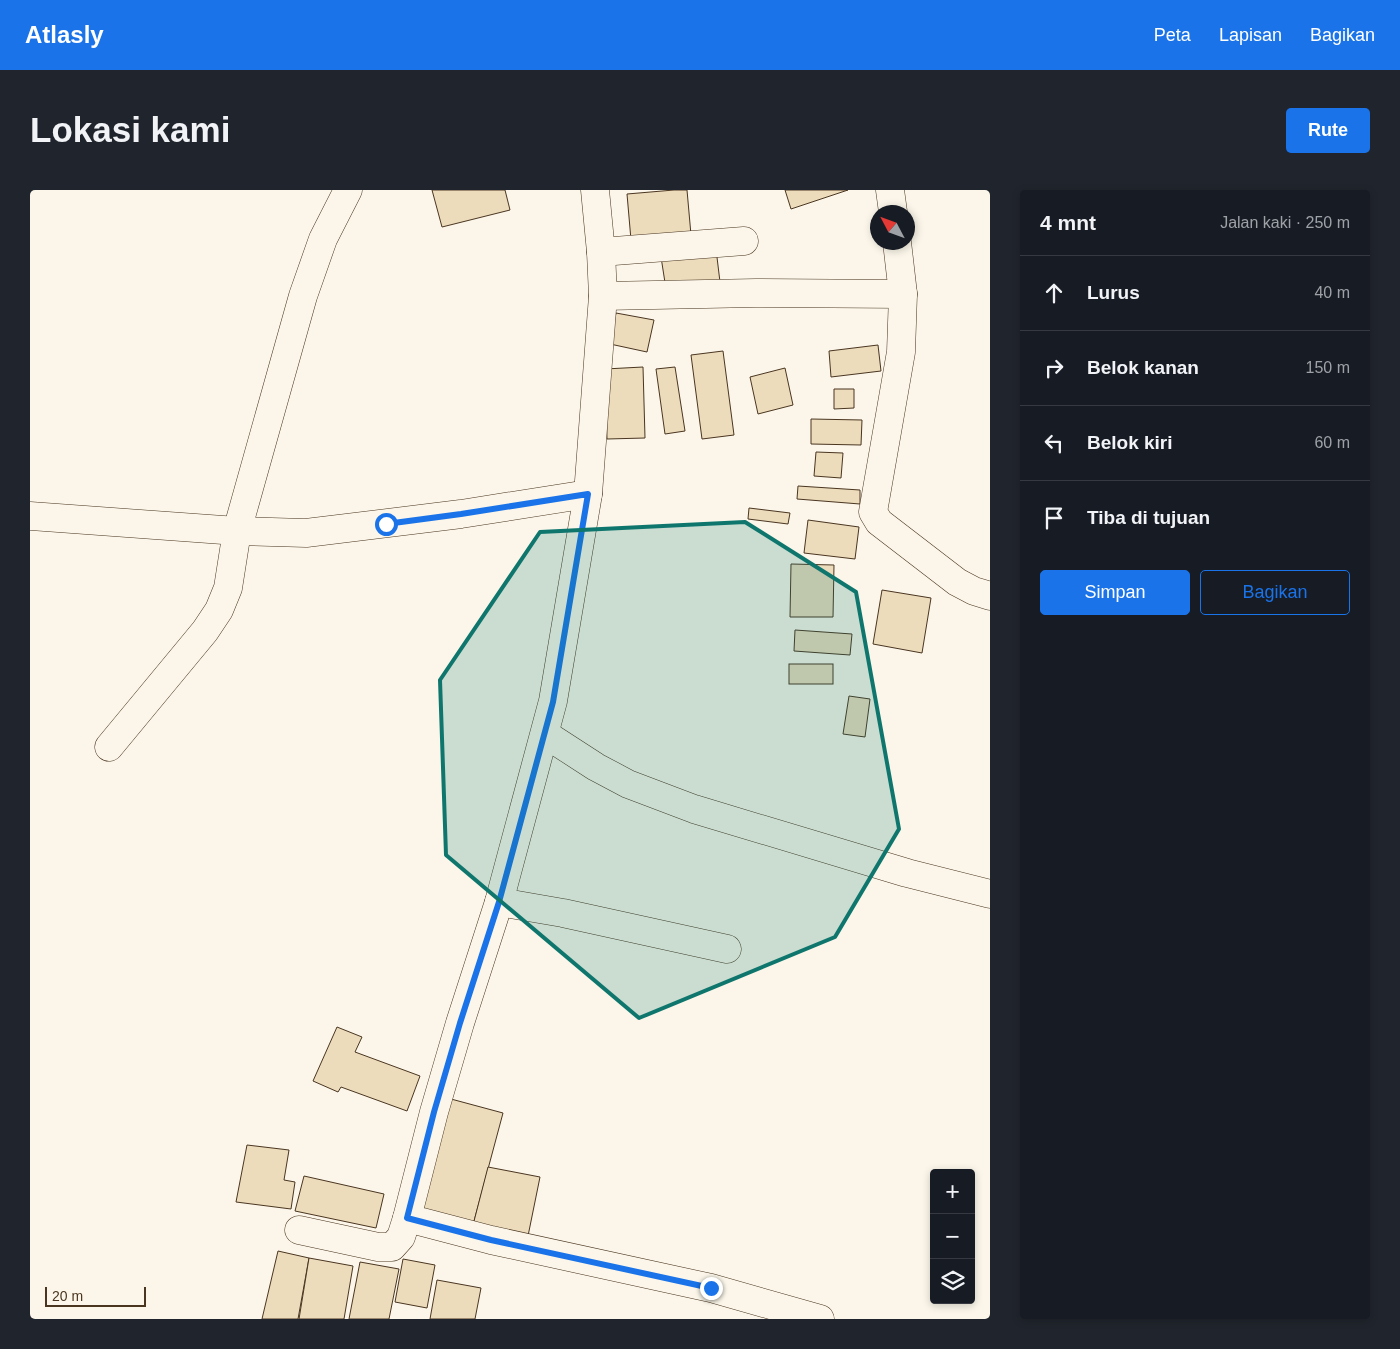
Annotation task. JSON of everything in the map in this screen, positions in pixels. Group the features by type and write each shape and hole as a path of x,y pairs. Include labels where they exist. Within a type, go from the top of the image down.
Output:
{"street":[{"path":"109,747 205,631 219,610 228,588 237,531 303,296 324,239 348,190"},
{"path":"299,1230 378,1247 392,1247 401,1237 460,1023 499,902 553,702 588,494 603,296 595,190"},
{"path":"890,190 892,205"},
{"path":"601,252 744,241"},
{"path":"898,250 903,294 901,352 873,512 879,522 957,582 974,591 990,596"},
{"path":"603,296 903,294"},
{"path":"30,516 237,531 306,533 461,514 588,494"},
{"path":"545,734 596,767 628,784 694,809 907,872 990,894"},
{"path":"499,902 727,949"},
{"path":"407,1218 491,1240 711,1288 820,1319"}],"highlighted area":[{"path":"745,522 856,592 899,829 835,937 639,1018 446,855 440,680 540,532"}],"building":[{"path":"432,190 505,190 510,210 442,227"},
{"path":"687,190 691,235 631,240 627,194"},
{"path":"785,190 848,190 791,209"},
{"path":"716,249 720,282 666,289 661,257"},
{"path":"616,313 654,320 647,352 610,344"},
{"path":"878,345 881,371 831,377 829,351"},
{"path":"723,351 734,435 702,439 691,355"},
{"path":"643,367 645,438 607,439 605,369"},
{"path":"675,367 685,431 665,434 656,369"},
{"path":"785,368 793,405 758,414 750,377"},
{"path":"834,389 854,389 854,408 834,409"},
{"path":"811,419 862,420 861,445 811,444"},
{"path":"816,452 843,453 841,478 814,476"},
{"path":"798,486 860,490 860,504 797,499"},
{"path":"749,508 790,513 788,524 748,519"},
{"path":"808,520 859,527 855,559 804,553"},
{"path":"791,564 834,565 833,617 790,617"},
{"path":"882,590 931,598 922,653 873,644"},
{"path":"795,630 852,634 850,655 794,651"},
{"path":"789,664 833,664 833,684 789,684"},
{"path":"849,696 870,699 865,737 843,734"},
{"path":"337,1027 362,1037 355,1052 420,1076 407,1111 341,1087 338,1092 313,1081"},
{"path":"451,1099 503,1113 473,1225 421,1212"},
{"path":"247,1145 289,1150 284,1180 295,1182 291,1209 236,1202"},
{"path":"488,1167 540,1177 528,1236 473,1225"},
{"path":"304,1176 384,1194 376,1228 295,1211"},
{"path":"278,1251 309,1258 298,1319 262,1319"},
{"path":"309,1258 353,1266 344,1319 299,1319"},
{"path":"403,1259 435,1265 427,1308 395,1302"},
{"path":"360,1262 399,1269 389,1319 349,1319"},
{"path":"437,1280 481,1288 475,1319 430,1319"}],"route":[{"path":"386,524 588,494 553,702 499,902 434,1112 407,1218 491,1240 711,1288"}]}
